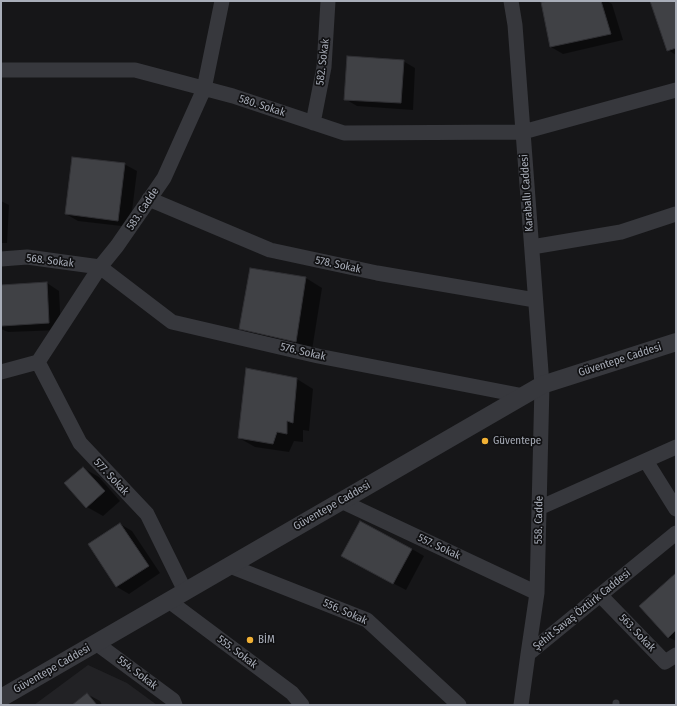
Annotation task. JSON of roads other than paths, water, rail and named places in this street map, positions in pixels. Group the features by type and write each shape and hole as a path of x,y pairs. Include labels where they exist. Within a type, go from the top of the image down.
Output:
{"street":[{"name":"583. Cadde","path":"38,362 100,267 117,246 164,178 204,89 222,1"},
{"name":"582. Sokak","path":"313,123 324,67 328,1"},
{"name":"Karaballı Caddesi","path":"511,1 515,25 542,385"},
{"name":"580. Sokak","path":"1,70 135,70 233,96 344,133 523,132 676,90"},
{"name":"578. Sokak","path":"149,199 270,250 376,273 535,300"},
{"path":"532,248 621,232 676,214"},
{"name":"568. Sokak","path":"1,259 27,258 100,267"},
{"name":"576. Sokak","path":"100,267 172,322 318,356 524,396"},
{"name":"Güventepe Caddesi","path":"1,698 542,385 676,342"},
{"path":"1,372 38,362"},
{"name":"577. Sokak","path":"38,362 80,443 147,514 185,591"},
{"name":"558. Cadde","path":"528,654 537,593 542,385"},
{"path":"539,508 676,447"},
{"path":"646,461 676,509"},
{"name":"557. Sokak","path":"341,501 537,593"},
{"name":"Şehit Savaş Öztürk Caddesi","path":"521,705 528,654 676,533"},
{"name":"556. Sokak","path":"230,566 367,620 458,705"},
{"name":"563. Sokak","path":"600,595 665,662 676,655"},
{"name":"555. Sokak","path":"169,601 292,693 302,705"},
{"name":"554. Sokak","path":"96,643 173,700 175,705"}],"place":[{"name":"Güventepe","path":"485,441"},
{"name":"BİM","path":"250,640"}]}
